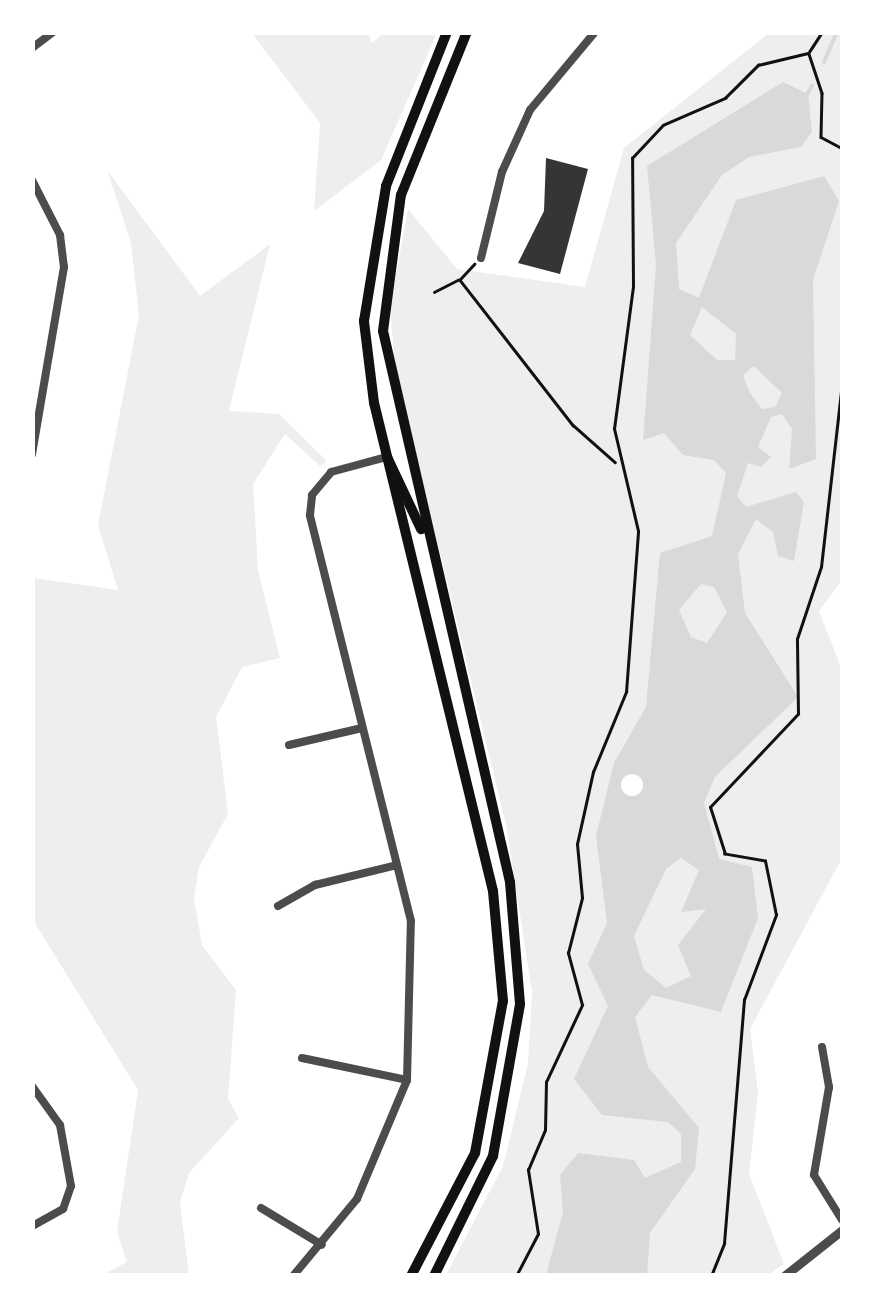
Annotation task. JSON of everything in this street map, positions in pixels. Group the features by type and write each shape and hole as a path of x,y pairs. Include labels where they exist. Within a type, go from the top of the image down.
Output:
{"main road":[{"path":"412,1276 475,1152 503,1001 493,891 368,366 365,280 399,144 447,32"},
{"path":"434,1276 493,1156 520,1004 510,882 385,362 384,280 416,150 467,32"},
{"path":"387,456 425,533"}],"street":[{"path":"32,48 53,32"},
{"path":"481,258 502,172 530,110 595,32"},
{"path":"32,180 60,235 64,267 32,454"},
{"path":"293,1276 357,1199 407,1080 411,921 362,728 312,494 336,468 387,456"},
{"path":"288,745 362,728"},
{"path":"278,906 315,885 396,864"},
{"path":"822,1048 829,1087 814,1175 842,1220"},
{"path":"302,1058 407,1080"},
{"path":"32,1086 60,1126 71,1186 63,1209 32,1226"},
{"path":"260,1208 322,1245"},
{"path":"784,1276 842,1230"}],"path":[{"path":"516,1276 538,1234 528,1170 545,1130 546,1082 582,1005 568,953 582,898 577,844 593,772 626,692 638,531 616,463 636,239 632,158 663,125 724,98 758,65 808,53 822,32"},
{"path":"808,53 822,93 820,138 842,148"},
{"path":"712,1276 724,1243 744,1000 776,914 765,861 724,854 710,807 745,765 790,728 800,704 797,639 821,567 842,383 842,256"},
{"path":"434,292 460,280 481,258"},
{"path":"460,280 574,425 616,463"}],"shaded area":[{"path":"252,33 368,33 372,43 383,33 437,33 381,160 314,211 320,123"},
{"path":"769,33 842,33 842,580 819,611 842,670 842,858 750,1029 758,1093 749,1174 784,1264 768,1275 446,1275 503,1166 528,1064 532,992 506,825 395,367 390,308 408,209 457,269 585,287 624,148"},
{"path":"783,82 808,94 812,132 801,147 749,157 722,175 676,243 679,289 699,298 736,200 824,176 839,201 813,280 816,459 789,469 792,429 782,414 771,417 758,447 771,457 761,467 748,463 737,496 746,507 796,492 804,502 794,561 778,556 773,532 756,519 738,554 745,613 798,697 715,777 704,803 719,859 752,867 758,918 721,1012 652,995 635,1017 648,1067 699,1128 695,1169 650,1233 647,1275 546,1275 563,1212 560,1175 578,1153 634,1160 645,1178 681,1162 681,1134 668,1122 602,1115 574,1079 608,1006 588,964 607,923 596,836 614,763 646,707 660,553 712,536 726,473 714,460 683,455 664,433 643,440 656,265 647,166","holes":["702,307 736,334 735,360 717,360 690,335","754,366 782,393 775,407 762,409 743,375","701,584 714,587 727,612 707,643 691,637 679,610","681,858 699,870 681,912 706,909 678,945 691,976 666,988 644,970 634,936 666,869"]},
{"path":"107,170 200,296 270,244 229,411 279,414 327,461 320,466 285,434 253,484 258,570 280,658 242,667 216,717 228,814 199,867 194,898 202,945 236,990 228,1099 239,1118 189,1173 180,1202 189,1275 102,1275 127,1262 117,1232 138,1090 33,920 33,578 118,590 98,525 139,315 131,243"}],"pier":[{"path":"632,774 640,777 640,793 632,796 624,793 621,785 624,777"}],"building":[{"path":"546,158 588,169 560,274 518,263 544,211"}],"waterway":[{"path":"824,62 837,32"},
{"path":"806,96 812,86"}]}
